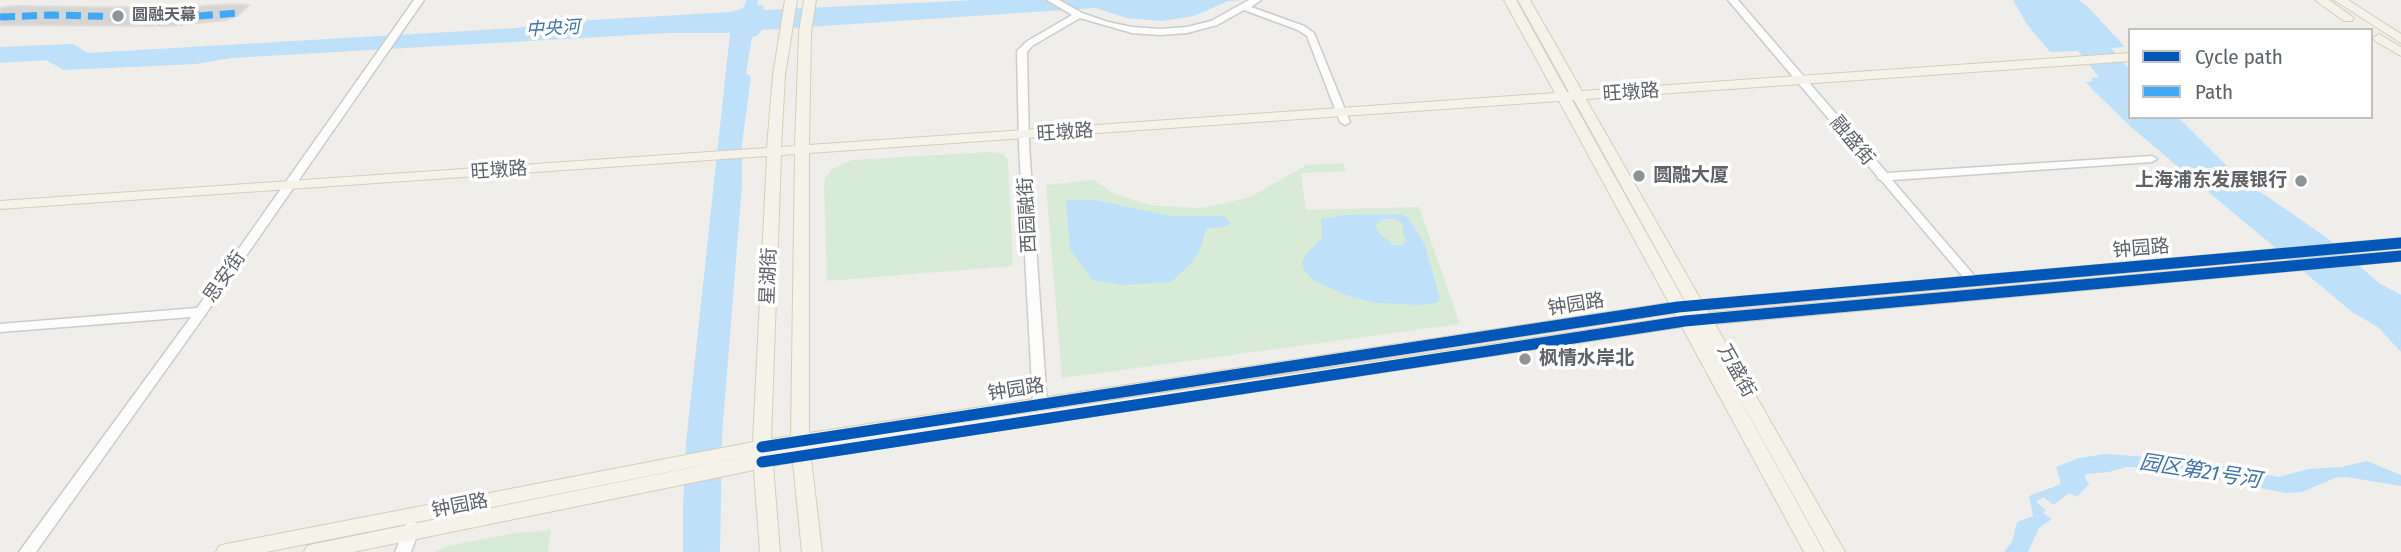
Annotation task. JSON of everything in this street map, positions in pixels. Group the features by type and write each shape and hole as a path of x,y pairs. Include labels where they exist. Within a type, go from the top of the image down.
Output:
{"main road":[{"name":"万盛街","path":"1510,0 1701,312 1835,552"},
{"name":"万盛街","path":"1524,0 1682,314 1706,351 1814,552"},
{"path":"2321,0 2363,28"},
{"path":"2340,0 2391,42"},
{"name":"星湖街","path":"809,2 805,32 802,155 800,447 812,552"},
{"name":"星湖街","path":"770,552 762,454 773,157 779,75 791,3"},
{"path":"2373,48 2391,42"},
{"name":"旺墩路","path":"0,205 286,190 707,162 2128,61"},
{"name":"旺墩路","path":"0,214 286,190"},
{"name":"钟园路","path":"226,552 417,514 1040,404 1682,314 1973,281 2401,243"},
{"name":"钟园路","path":"1701,312 2401,256"},
{"name":"钟园路","path":"800,447 1682,314"},
{"name":"钟园路","path":"314,552 410,533 677,470"}],"street":[{"name":"思安街","path":"27,552 201,312 419,0"},
{"path":"1052,0 1075,13 1124,29 1160,32 1208,25 1251,4 1311,35 1343,118"},
{"name":"融盛街","path":"1733,0 1973,281"},
{"name":"西园融街","path":"1040,404 1024,140 1022,51 1075,13"},
{"path":"1882,177 2152,159"},
{"path":"0,328 201,312"},
{"path":"403,552 417,514"}],"green space":[{"path":"990,152 1003,154 1008,160 1013,266 827,281 824,185 825,178 832,169 852,160"},
{"path":"1343,163 1346,171 1301,173 1306,210 1419,207 1460,324 1062,378 1046,185 1094,180 1113,193 1149,205 1200,208 1252,196 1307,165"},
{"path":"551,530 548,552 434,552 447,546 509,534"}],"water":[{"name":"中央河","path":"747,0 758,0 757,5 763,5 764,10 976,0 1243,0 1228,1 1194,16 1162,21 1127,18 1095,8 762,30 752,37 746,73 751,77 742,144 742,185 722,435 720,552 683,552 683,508 686,443 730,33 668,33 64,70 46,60 0,63 0,47 73,44 88,53 517,28 541,23 731,12 743,8"},
{"path":"2013,0 2079,0 2089,8 2125,47 2111,48 2128,68 2128,119 2180,119 2237,176 2326,237 2379,283 2401,295 2401,352 2378,327 2352,312 2132,128 2086,82 2099,77 2078,51 2050,52 2026,23"},
{"path":"1066,200 1095,200 1171,216 1223,216 1231,222 1227,226 1206,229 1200,250 1192,262 1171,282 1121,285 1092,280 1070,249"},
{"path":"1400,214 1408,217 1425,245 1440,299 1436,303 1421,305 1376,303 1348,296 1314,281 1302,263 1304,257 1322,238 1321,219 1346,215","holes":["1384,219 1396,219 1404,224 1402,229 1406,241 1402,245 1393,245 1378,232 1375,225"]},
{"name":"园区第21号河","path":"2105,454 2193,460 2278,477 2309,469 2341,467 2367,461 2401,475 2401,486 2346,477 2335,478 2302,492 2286,493 2151,467 2126,467 2086,474 2085,478 2089,484 2077,497 2069,493 2054,505 2043,497 2036,502 2046,510 2043,513 2052,519 2039,528 2028,552 2004,552 2012,542 2017,522 2033,516 2029,496 2061,484 2056,467 2079,458"}],"building":[{"name":"圆融天幕","path":"249,5 237,16 226,20 170,26 0,25 0,8 14,6 167,8"}],"marked path":[{"path":"0,17 53,15 167,18 240,13"}],"cycle path":[{"path":"762,447 1678,307 2401,243"},
{"path":"762,462 1685,321 2401,256"}],"place":[{"name":"圆融天幕","path":"118,16"},
{"name":"圆融大厦","path":"1639,176"},
{"name":"上海浦东发展银行","path":"2301,181"},
{"name":"枫情水岸北","path":"1525,359"}]}
